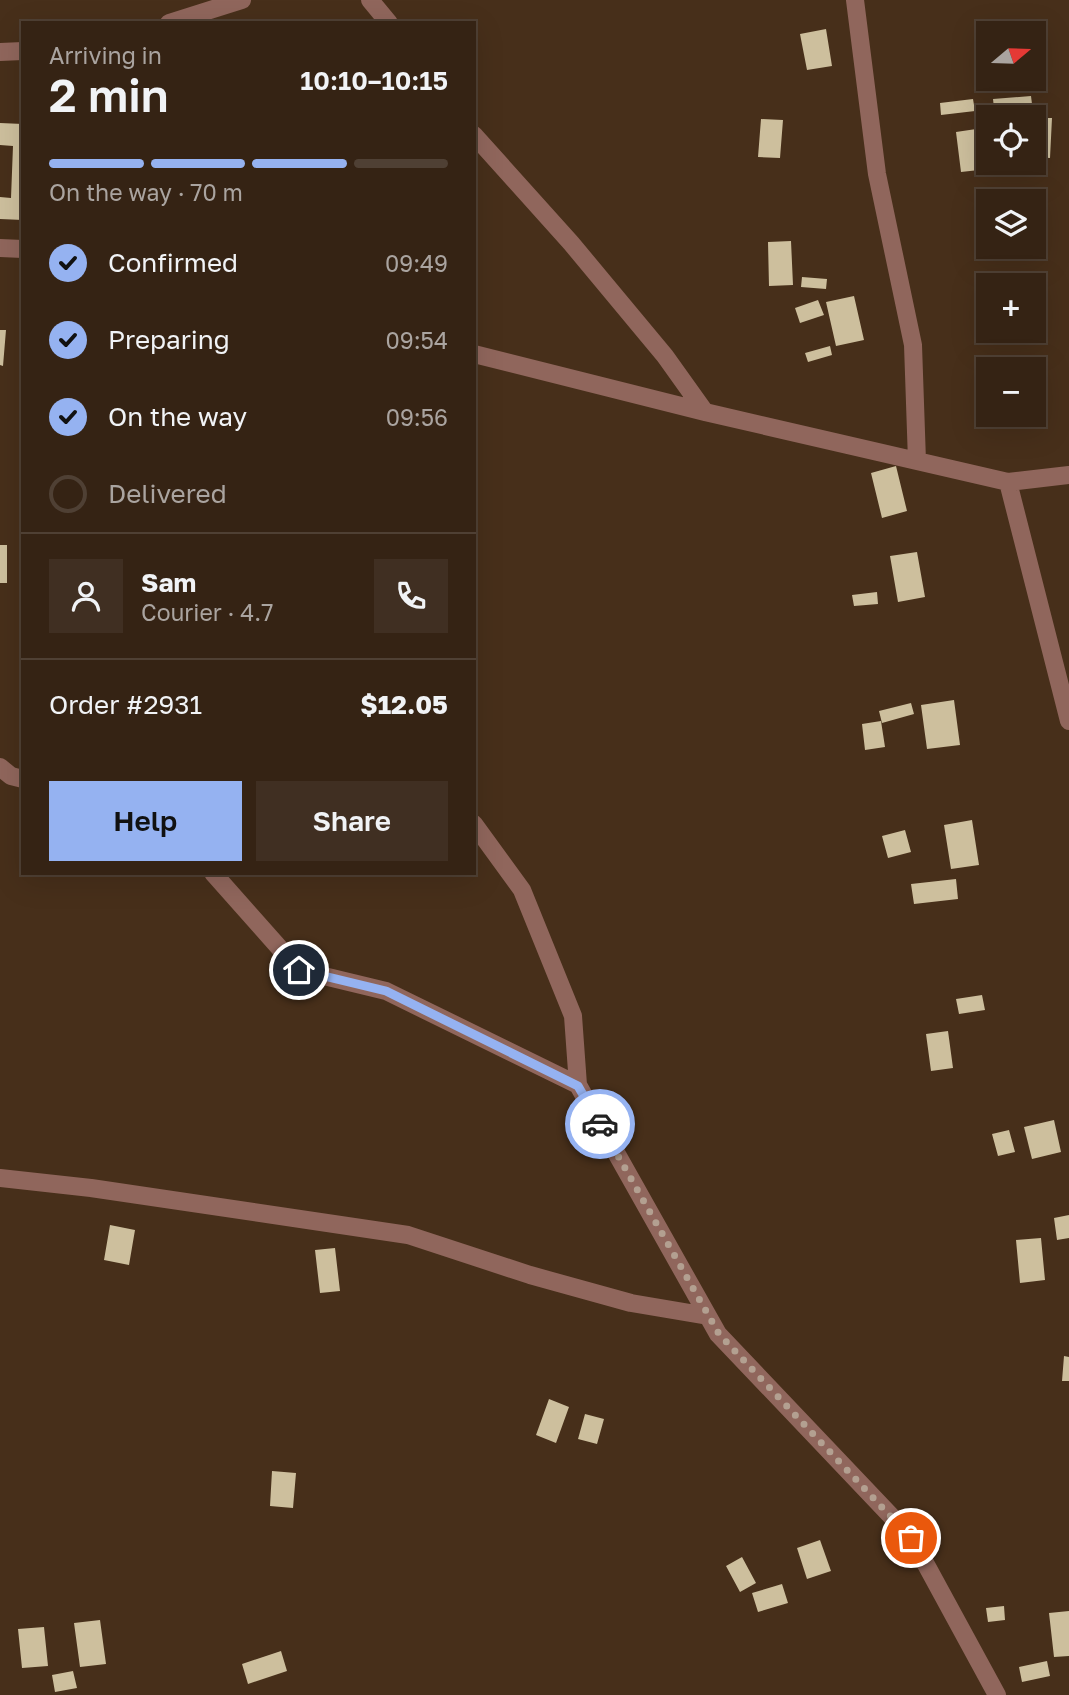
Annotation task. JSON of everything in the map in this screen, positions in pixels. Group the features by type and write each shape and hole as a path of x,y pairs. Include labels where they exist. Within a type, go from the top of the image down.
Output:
{"street":[{"path":"175,21 242,0"},
{"path":"370,0 387,21"},
{"path":"855,0 877,174 913,345 917,461"},
{"path":"0,52 21,51"},
{"path":"476,137 597,274 665,356 705,412"},
{"path":"0,248 21,249"},
{"path":"476,355 705,412 1008,482 1069,475"},
{"path":"1008,482 1069,721"},
{"path":"0,767 11,776 21,778"},
{"path":"476,827 522,890 573,1016 578,1086 708,1316 719,1334 911,1538 997,1695"},
{"path":"215,875 299,970 386,991 578,1086"},
{"path":"0,1178 105,1190 408,1235 530,1275 631,1303 708,1316"}],"building":[{"path":"826,29 832,66 807,70 800,34"},
{"path":"1031,96 1032,105 994,105 993,99"},
{"path":"973,99 975,111 941,115 940,103"},
{"path":"1046,118 1052,118 1050,158 1046,158"},
{"path":"761,119 783,120 780,158 758,157"},
{"path":"0,123 21,124 21,220 0,219 0,197 11,198 13,146 0,145"},
{"path":"976,129 976,170 961,172 956,132"},
{"path":"791,241 793,285 769,286 768,242"},
{"path":"802,277 827,279 826,289 801,287"},
{"path":"854,296 864,340 836,346 826,302"},
{"path":"818,300 824,315 800,323 795,308"},
{"path":"0,330 6,330 3,366 0,365"},
{"path":"830,346 832,355 808,362 805,353"},
{"path":"896,466 907,511 882,518 871,473"},
{"path":"0,545 7,545 7,583 0,583"},
{"path":"917,552 925,597 898,602 890,556"},
{"path":"877,592 878,604 854,606 852,595"},
{"path":"954,700 960,745 927,749 921,705"},
{"path":"911,703 914,714 882,723 879,711"},
{"path":"881,721 885,747 865,750 862,724"},
{"path":"972,820 979,865 951,869 944,825"},
{"path":"905,830 911,852 888,858 882,836"},
{"path":"956,879 958,899 914,904 911,884"},
{"path":"982,995 985,1010 959,1014 956,999"},
{"path":"948,1031 953,1068 931,1071 926,1034"},
{"path":"1054,1120 1061,1152 1032,1159 1024,1127"},
{"path":"1009,1130 1015,1152 998,1156 992,1134"},
{"path":"1069,1215 1069,1238 1057,1240 1054,1218"},
{"path":"110,1225 135,1230 129,1265 104,1260"},
{"path":"1041,1238 1045,1280 1020,1283 1016,1240"},
{"path":"335,1248 340,1291 320,1293 315,1250"},
{"path":"1064,1356 1069,1357 1069,1381 1062,1381"},
{"path":"549,1399 569,1407 556,1443 536,1435"},
{"path":"585,1414 604,1419 597,1444 578,1439"},
{"path":"272,1471 296,1473 293,1508 270,1506"},
{"path":"820,1540 831,1571 807,1579 797,1548"},
{"path":"742,1557 756,1583 740,1592 726,1566"},
{"path":"782,1584 788,1603 758,1612 752,1593"},
{"path":"1004,1606 1005,1620 988,1622 986,1608"},
{"path":"1069,1611 1069,1656 1054,1657 1049,1613"},
{"path":"100,1620 106,1664 80,1667 74,1623"},
{"path":"44,1627 48,1666 22,1668 18,1629"},
{"path":"281,1651 287,1671 248,1684 242,1664"},
{"path":"1047,1661 1050,1676 1022,1682 1019,1667"},
{"path":"73,1671 77,1688 55,1692 52,1675"}],"way so far":[{"path":"600,1124 719,1334 911,1538"}],"route":[{"path":"299,970 386,991 578,1086 600,1124"}]}
